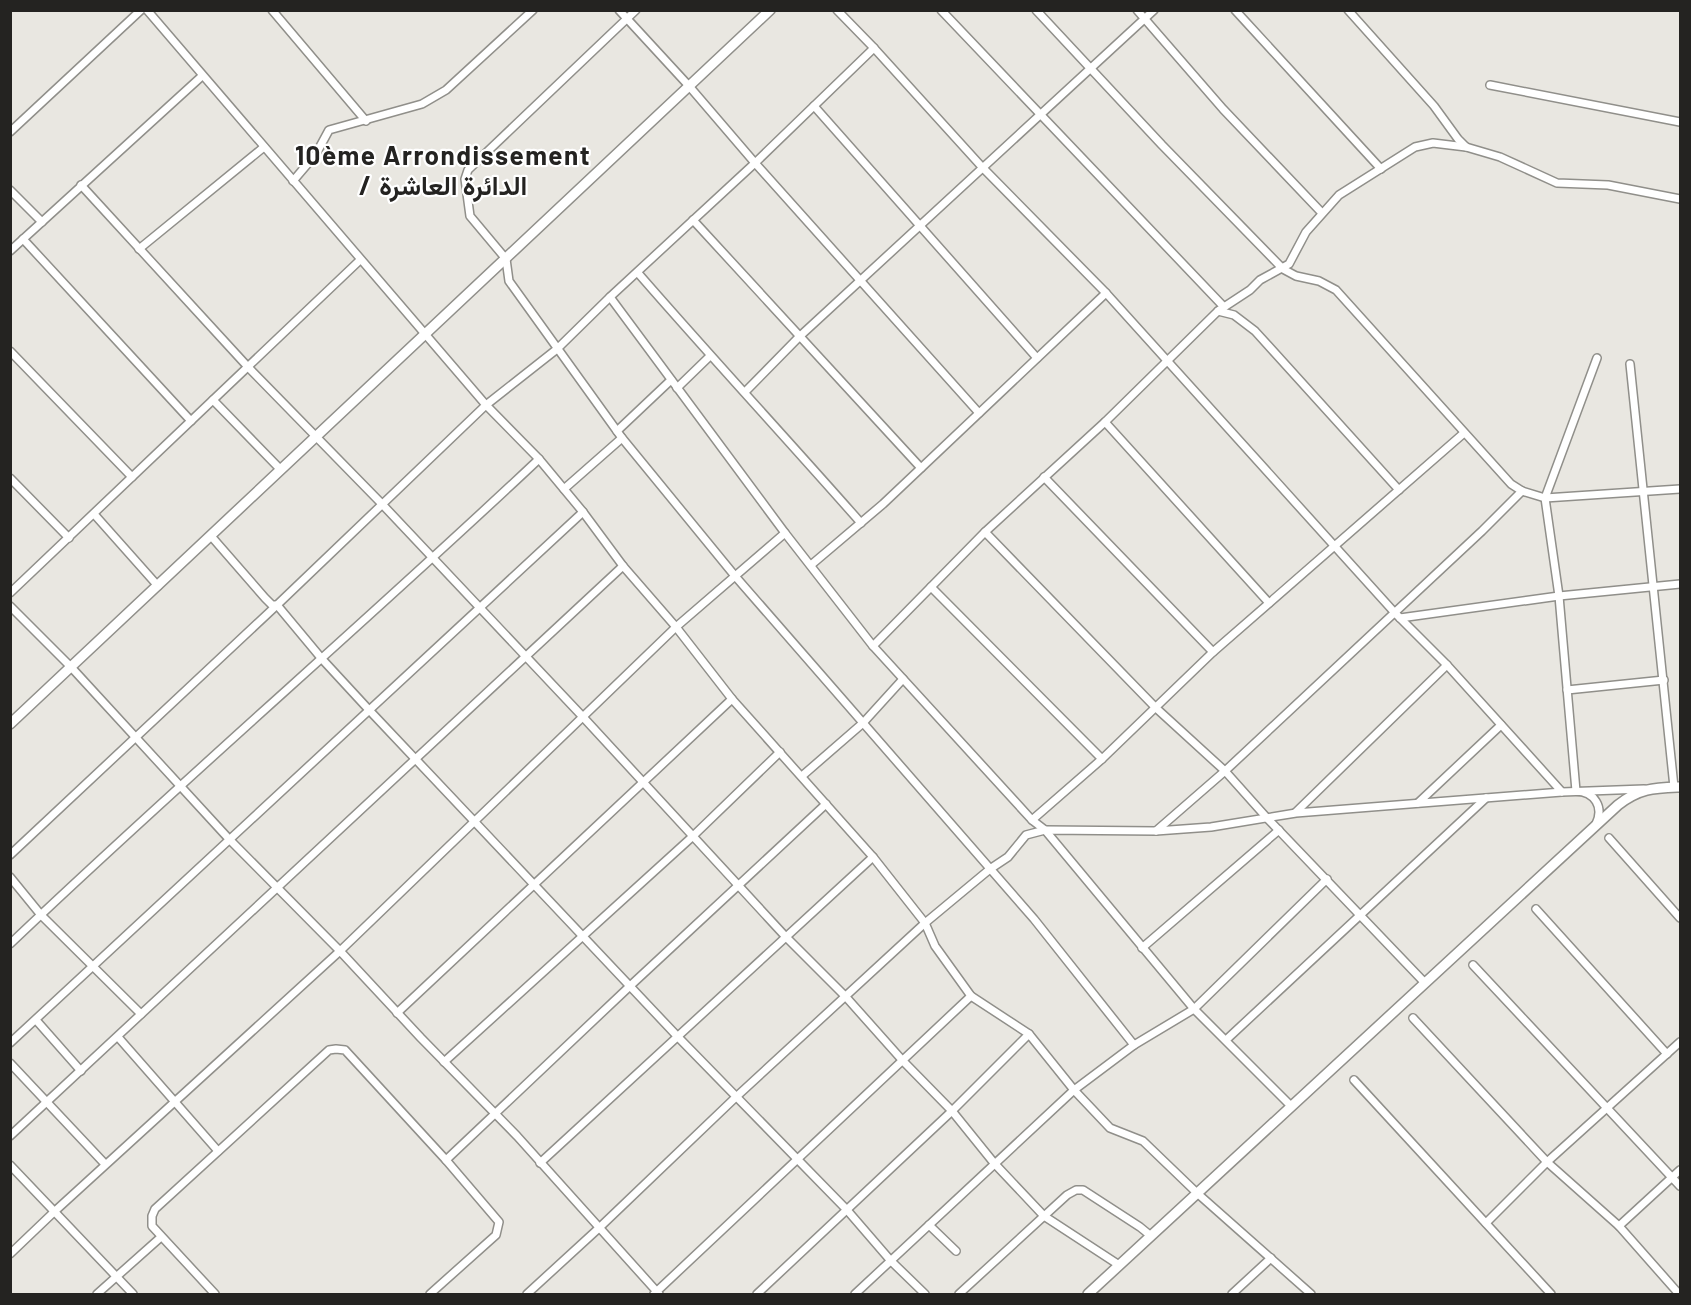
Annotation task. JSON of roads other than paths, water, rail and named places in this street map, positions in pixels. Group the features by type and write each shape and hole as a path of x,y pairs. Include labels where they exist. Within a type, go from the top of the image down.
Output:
{"street":[{"path":"10,132 141,10"},
{"path":"147,10 359,261 486,405 539,459 732,699 873,857 925,923 935,946 971,996 1029,1034 1074,1090 1110,1128 1143,1142 1311,1294"},
{"path":"272,10 366,121"},
{"path":"292,181 316,154 329,130 422,104 433,98 446,90 533,10"},
{"path":"619,10 979,413"},
{"path":"636,10 468,170 466,174 470,216 506,259 509,281 622,438 735,576 1034,919 1134,1045"},
{"path":"10,724 770,10"},
{"path":"837,10 982,167 1106,293 1397,616 1447,665 1562,792"},
{"path":"941,10 1221,309 1242,320 1255,331 1399,490"},
{"path":"1036,10 1089,69 1283,269 1296,276 1319,281 1336,290 1511,484 1522,491 1545,498 1680,489"},
{"path":"1137,10 1223,109 1322,213"},
{"path":"745,392 861,279 1154,10"},
{"path":"1235,10 1381,169"},
{"path":"1348,10 1434,106 1466,147"},
{"path":"10,855 277,605 381,503 486,405 557,349 874,48"},
{"path":"10,251 202,76"},
{"path":"1490,85 1680,122"},
{"path":"814,106 1037,358"},
{"path":"873,646 985,532 1105,422 1221,309 1260,280 1283,269 1292,261 1303,237 1339,195 1409,149 1433,143 1466,147 1500,157 1557,183 1614,186 1680,199"},
{"path":"139,249 264,147"},
{"path":"81,185 248,367 479,606 692,837 846,997 903,1061 952,1111 994,1163 1044,1216 1119,1265"},
{"path":"10,190 42,222"},
{"path":"693,220 921,468"},
{"path":"23,239 191,421"},
{"path":"10,593 359,261"},
{"path":"638,273 710,357 745,392 861,523"},
{"path":"811,565 921,468 1106,293"},
{"path":"610,297 785,533 873,646 1032,820 1045,830 1194,1009 1291,1106"},
{"path":"10,351 132,477"},
{"path":"677,388 710,357"},
{"path":"1576,791 1559,596 1545,498 1597,358"},
{"path":"527,1294 925,923 990,869 1008,857 1026,835 1045,830 1156,831 1211,827 1296,813 1576,791 1677,787 1642,493 1630,364"},
{"path":"617,431 671,380"},
{"path":"213,400 281,470"},
{"path":"1105,422 1269,603"},
{"path":"1032,820 1102,759 1213,652 1464,433"},
{"path":"564,489 622,438"},
{"path":"10,944 179,786 322,659 539,459"},
{"path":"1044,477 1213,652"},
{"path":"10,478 69,538"},
{"path":"1156,831 1397,616 1522,491"},
{"path":"10,1043 583,512"},
{"path":"94,514 158,586"},
{"path":"985,532 1156,708 1225,771 1278,830 1425,983"},
{"path":"10,1254 105,1164 340,951 676,627 785,533"},
{"path":"211,536 265,598 272,605 277,605 370,711 678,1037 847,1210 891,1261 925,1294"},
{"path":"10,1136 623,566"},
{"path":"1397,616 1680,584"},
{"path":"932,587 1102,759"},
{"path":"10,606 137,737 229,839 340,951 494,1113 657,1294 971,996"},
{"path":"1296,813 1447,665"},
{"path":"802,776 863,723 903,679"},
{"path":"1567,690 1664,680"},
{"path":"397,1013 732,699"},
{"path":"1418,803 1501,725"},
{"path":"444,1062 692,837 780,752"},
{"path":"1088,1294 1592,829 1631,795 1649,788"},
{"path":"1576,791 1588,794 1598,804 1599,818 1592,829"},
{"path":"1226,1040 1486,798"},
{"path":"446,1160 826,804"},
{"path":"1142,948 1278,830"},
{"path":"1609,838 1680,918"},
{"path":"540,1162 873,857"},
{"path":"10,877 41,915 141,1014"},
{"path":"855,1294 1074,1090 1134,1045 1194,1009 1327,879"},
{"path":"1536,909 1667,1054"},
{"path":"1473,965 1680,1186"},
{"path":"1413,1018 1547,1162 1619,1226 1679,1294"},
{"path":"36,1020 81,1071"},
{"path":"757,1294 952,1111 1029,1034"},
{"path":"118,1037 219,1151"},
{"path":"1486,1223 1547,1162 1680,1042"},
{"path":"215,1294 152,1226 155,1209 329,1050 336,1048 345,1050 446,1160 499,1222 496,1235 430,1294"},
{"path":"10,1063 105,1164"},
{"path":"1354,1080 1551,1294"},
{"path":"10,1165 133,1294"},
{"path":"1619,1226 1680,1170"},
{"path":"959,1294 1067,1195 1076,1190 1083,1190 1150,1236"},
{"path":"929,1224 956,1251"},
{"path":"97,1294 161,1237"},
{"path":"1232,1294 1271,1258"}],"district":[{"name":"10ème Arrondissement / الدائرة العاشرة","path":"443,169"}]}
